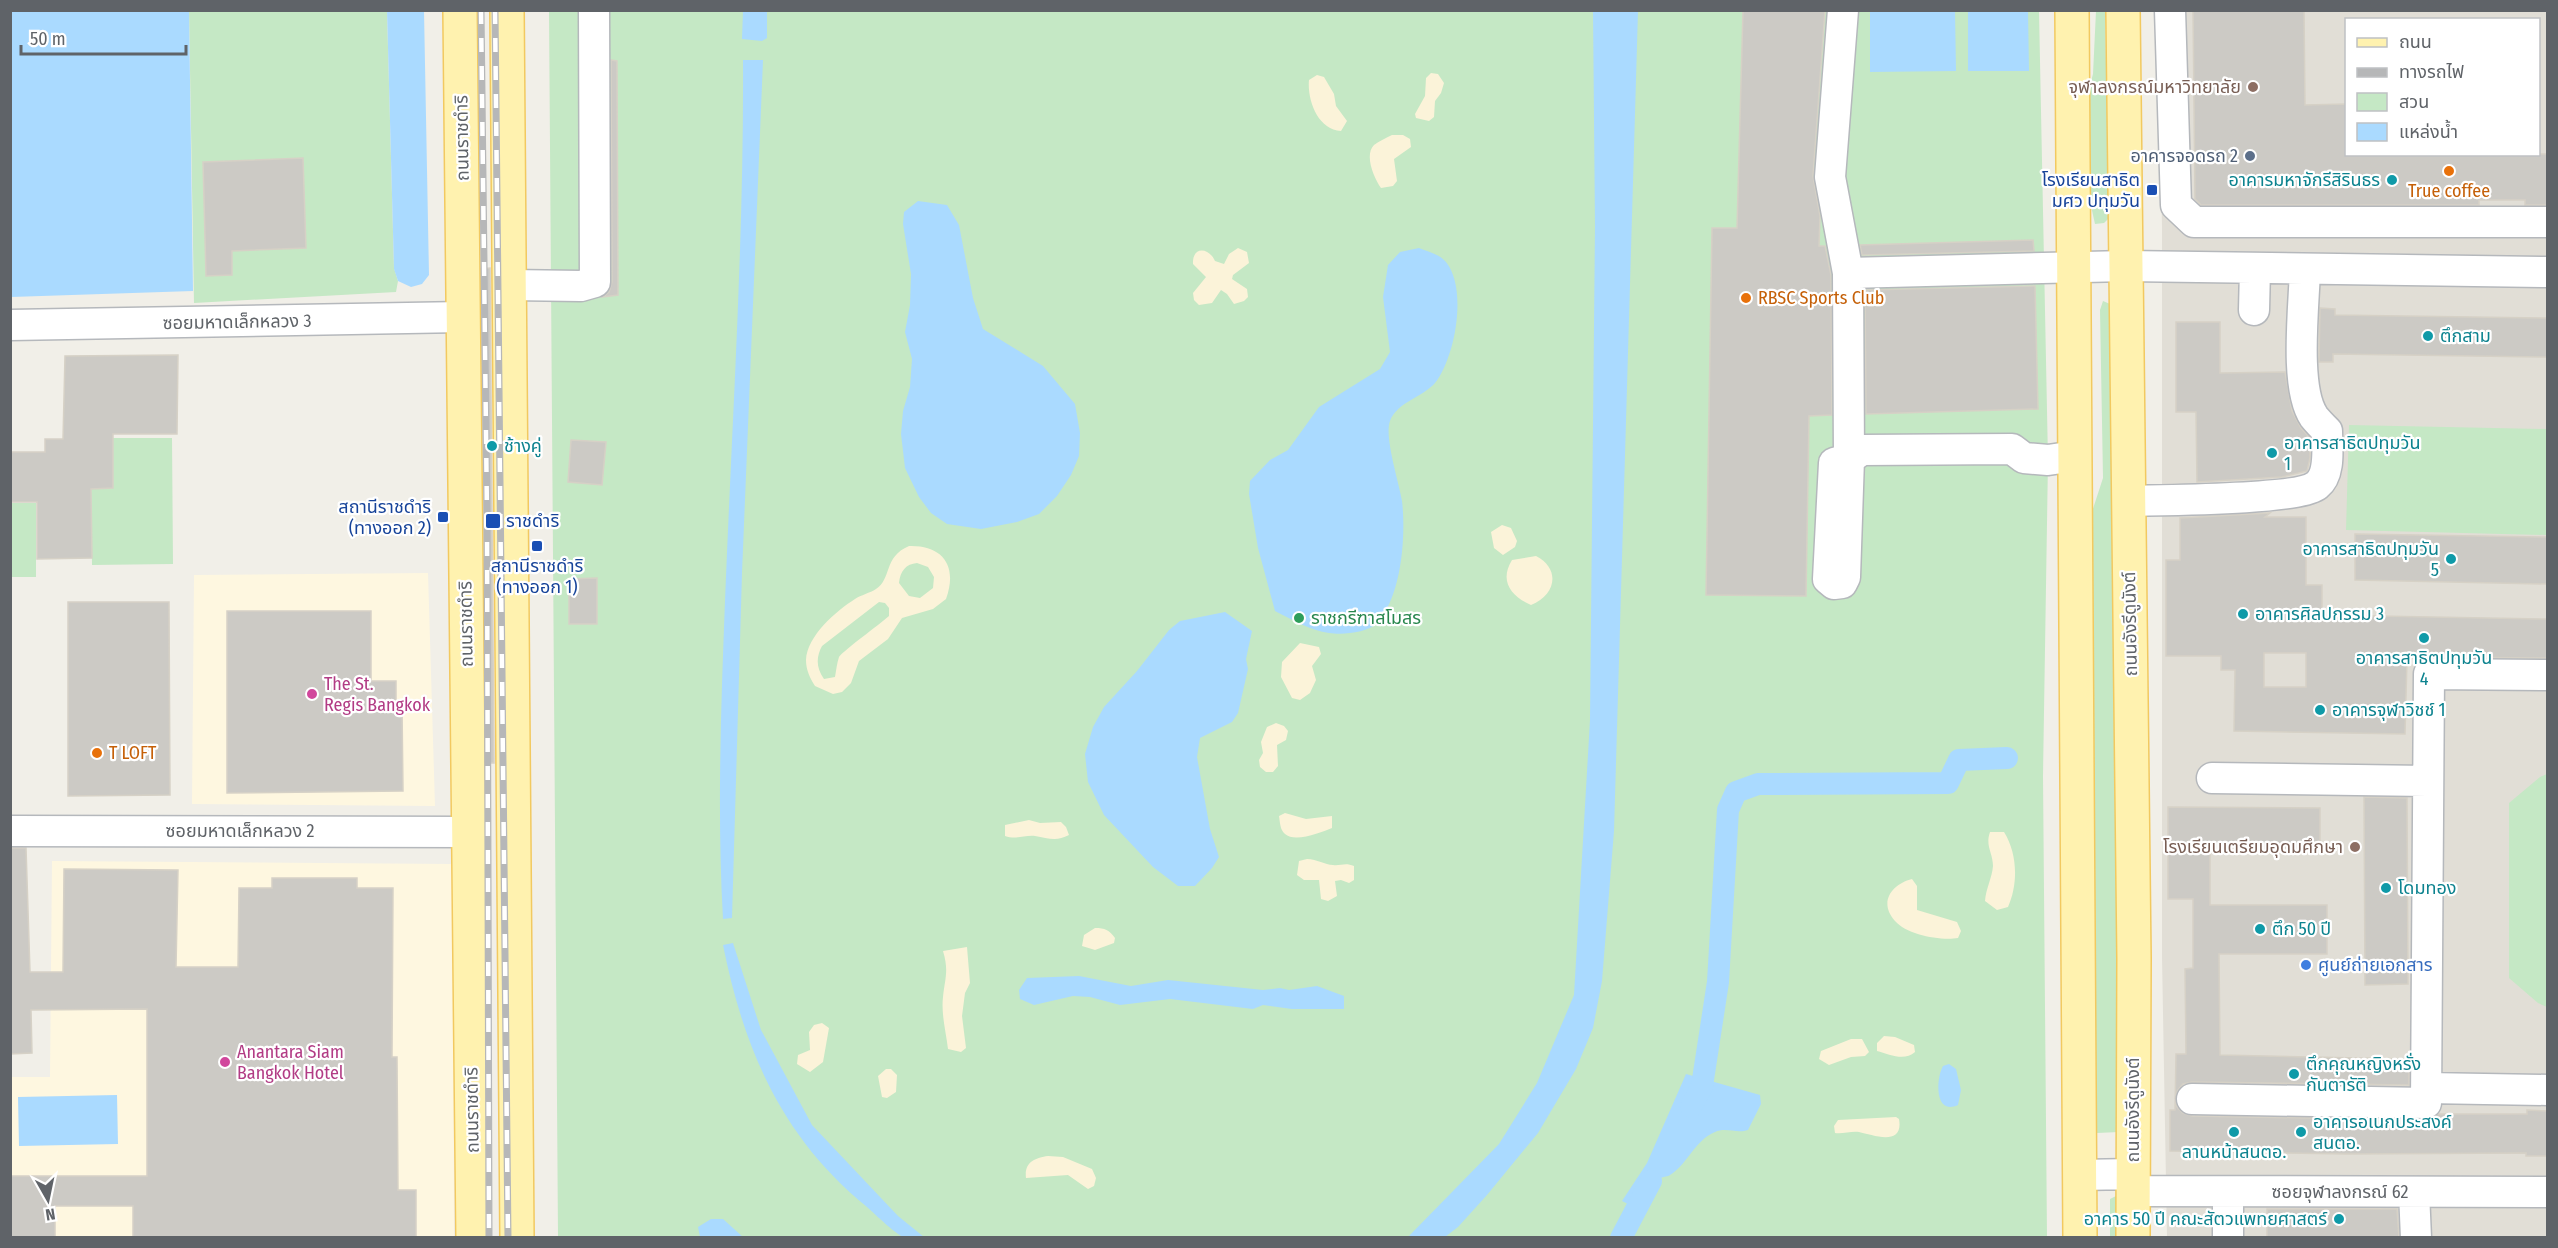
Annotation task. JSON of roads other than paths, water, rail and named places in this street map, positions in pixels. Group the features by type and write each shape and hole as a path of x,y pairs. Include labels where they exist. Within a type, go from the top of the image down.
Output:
{"main road":[{"name":"ถนนราชดำริ","path":"460,10 473,1238"},
{"path":"507,10 518,1238"},
{"path":"2072,10 2080,1238"},
{"name":"ถนนอังรีดูนังต์","path":"2123,10 2134,958 2133,1238"},
{"path":"469,832 514,831"}],"street":[{"path":"510,285 581,286 595,282 594,10"},
{"path":"1843,10 1830,177 1848,273 1849,459 1862,468 2012,467 2024,458 2048,460 2075,456"},
{"path":"2170,10 2176,205 2194,222 2547,222"},
{"path":"1848,273 2074,266 2547,272"},
{"path":"2254,269 2254,310"},
{"path":"2128,501 2291,495 2317,485 2326,472 2327,432 2313,417 2306,398 2302,373 2305,269"},
{"name":"ซอยมหาดเล็กหลวง 3","path":"10,325 463,317"},
{"path":"2192,1099 2426,1103 2429,674 2547,675"},
{"path":"2212,778 2427,781"},
{"name":"ซอยมหาดเล็กหลวง 2","path":"25,837 469,832"},
{"path":"2427,1088 2547,1090"},
{"name":"ซอยจุฬาลงกรณ์ 62","path":"2079,1175 2133,1183 2228,1192 2547,1192"},
{"path":"2228,1192 2228,1238"},
{"path":"2415,1192 2416,1238"}],"water":[{"path":"10,11 189,11 193,291 11,297"},
{"path":"387,11 424,11 429,275 422,284 411,287 398,281 394,269"},
{"path":"743,11 767,11 767,38 762,41 742,39"},
{"path":"1593,11 1638,11 1614,831 1602,981 1593,1028 1576,1069 1538,1133 1458,1227 1445,1237 1408,1237 1499,1144 1537,1083 1574,995 1590,720 1595,227"},
{"path":"1870,11 1955,11 1956,71 1870,72"},
{"path":"1968,11 2028,11 2029,71 1968,71"},
{"path":"743,60 763,60 742,573 732,918 723,919 720,840 721,720 740,263"},
{"path":"918,201 947,205 959,225 973,298 983,329 1043,366 1075,404 1080,433 1079,456 1071,475 1057,496 1039,514 1017,522 981,529 947,524 931,513 919,497 905,468 901,434 903,411 910,387 912,359 905,332 910,305 911,274 903,224 904,212"},
{"path":"1419,248 1443,259 1453,274 1456,289 1456,323 1448,357 1435,383 1398,409 1390,421 1390,448 1403,515 1402,547 1397,581 1385,611 1373,626 1348,633 1322,632 1275,611 1258,548 1249,494 1250,481 1270,460 1288,450 1319,407 1380,369 1390,352 1383,297 1388,265 1400,252"},
{"path":"1225,612 1252,631 1246,659 1248,669 1238,713 1232,722 1200,738 1197,757 1210,829 1219,857 1195,886 1178,886 1153,867 1104,815 1088,782 1085,754 1093,727 1104,707 1137,671 1169,630 1180,621"},
{"path":"733,943 761,1030 812,1125 898,1216 924,1237 906,1238 886,1224 837,1180 812,1152 790,1121 771,1090 742,1021 723,945"},
{"path":"1079,976 1131,986 1168,980 1263,990 1280,988 1289,990 1317,986 1344,996 1344,1009 1292,1009 1263,1005 1253,1009 1170,999 1120,1005 1090,997 1073,996 1034,1005 1020,999 1019,990 1027,978"},
{"path":"1949,1064 1956,1069 1961,1090 1958,1105 1950,1107 1941,1101 1938,1087 1943,1066"},
{"path":"1686,1074 1760,1095 1761,1104 1748,1130 1715,1132 1696,1146 1676,1171 1669,1176 1657,1179 1640,1210 1622,1201 1647,1163"},
{"path":"117,1095 118,1144 19,1146 18,1097"},
{"path":"711,1219 723,1219 743,1237 700,1237 698,1227"}],"waterway":[{"path":"1691,1107 1702,1086 1718,982 1728,810 1736,792 1758,784 1948,783 1959,760 2007,758"},
{"path":"1621,1238 1651,1181"}],"railway":[{"path":"481,10 487,516 489,1238"},
{"path":"495,10 508,1238"}],"place":[{"name":"จุฬาลงกรณ์มหาวิทยาลัย","path":"2253,87"},
{"name":"อาคารจอดรถ 2","path":"2250,156"},
{"name":"True coffee","path":"2449,171"},
{"name":"อาคารมหาจักรีสิรินธร","path":"2392,180"},
{"name":"โรงเรียนสาธิต มศว ปทุมวัน","path":"2152,190"},
{"name":"RBSC Sports Club","path":"1746,298"},
{"name":"ตึกสาม","path":"2428,336"},
{"name":"ช้างคู่","path":"492,446"},
{"name":"อาคารสาธิตปทุมวัน 1","path":"2272,453"},
{"name":"สถานีราชดำริ (ทางออก 2)","path":"443,517"},
{"name":"ราชดำริ","path":"493,521"},
{"name":"สถานีราชดำริ (ทางออก 1)","path":"537,546"},
{"name":"อาคารสาธิตปทุมวัน 5","path":"2451,559"},
{"name":"อาคารศิลปกรรม 3","path":"2243,614"},
{"name":"ราชกรีฑาสโมสร","path":"1299,618"},
{"name":"อาคารสาธิตปทุมวัน 4","path":"2424,638"},
{"name":"The St. Regis Bangkok","path":"312,694"},
{"name":"อาคารจุฬาวิชช์ 1","path":"2320,710"},
{"name":"T LOFT","path":"97,753"},
{"name":"โรงเรียนเตรียมอุดมศึกษา","path":"2355,847"},
{"name":"โดมทอง","path":"2386,888"},
{"name":"ตึก 50 ปี","path":"2260,929"},
{"name":"ศูนย์ถ่ายเอกสาร","path":"2306,965"},
{"name":"Anantara Siam Bangkok Hotel","path":"225,1062"},
{"name":"ตึกคุณหญิงหรั่ง กันตารัติ","path":"2294,1074"},
{"name":"ลานหน้าสนตอ.","path":"2234,1132"},
{"name":"อาคารอเนกประสงค์ สนตอ.","path":"2301,1132"},
{"name":"อาคาร 50 ปี คณะสัตวแพทยศาสตร์","path":"2339,1219"}]}
